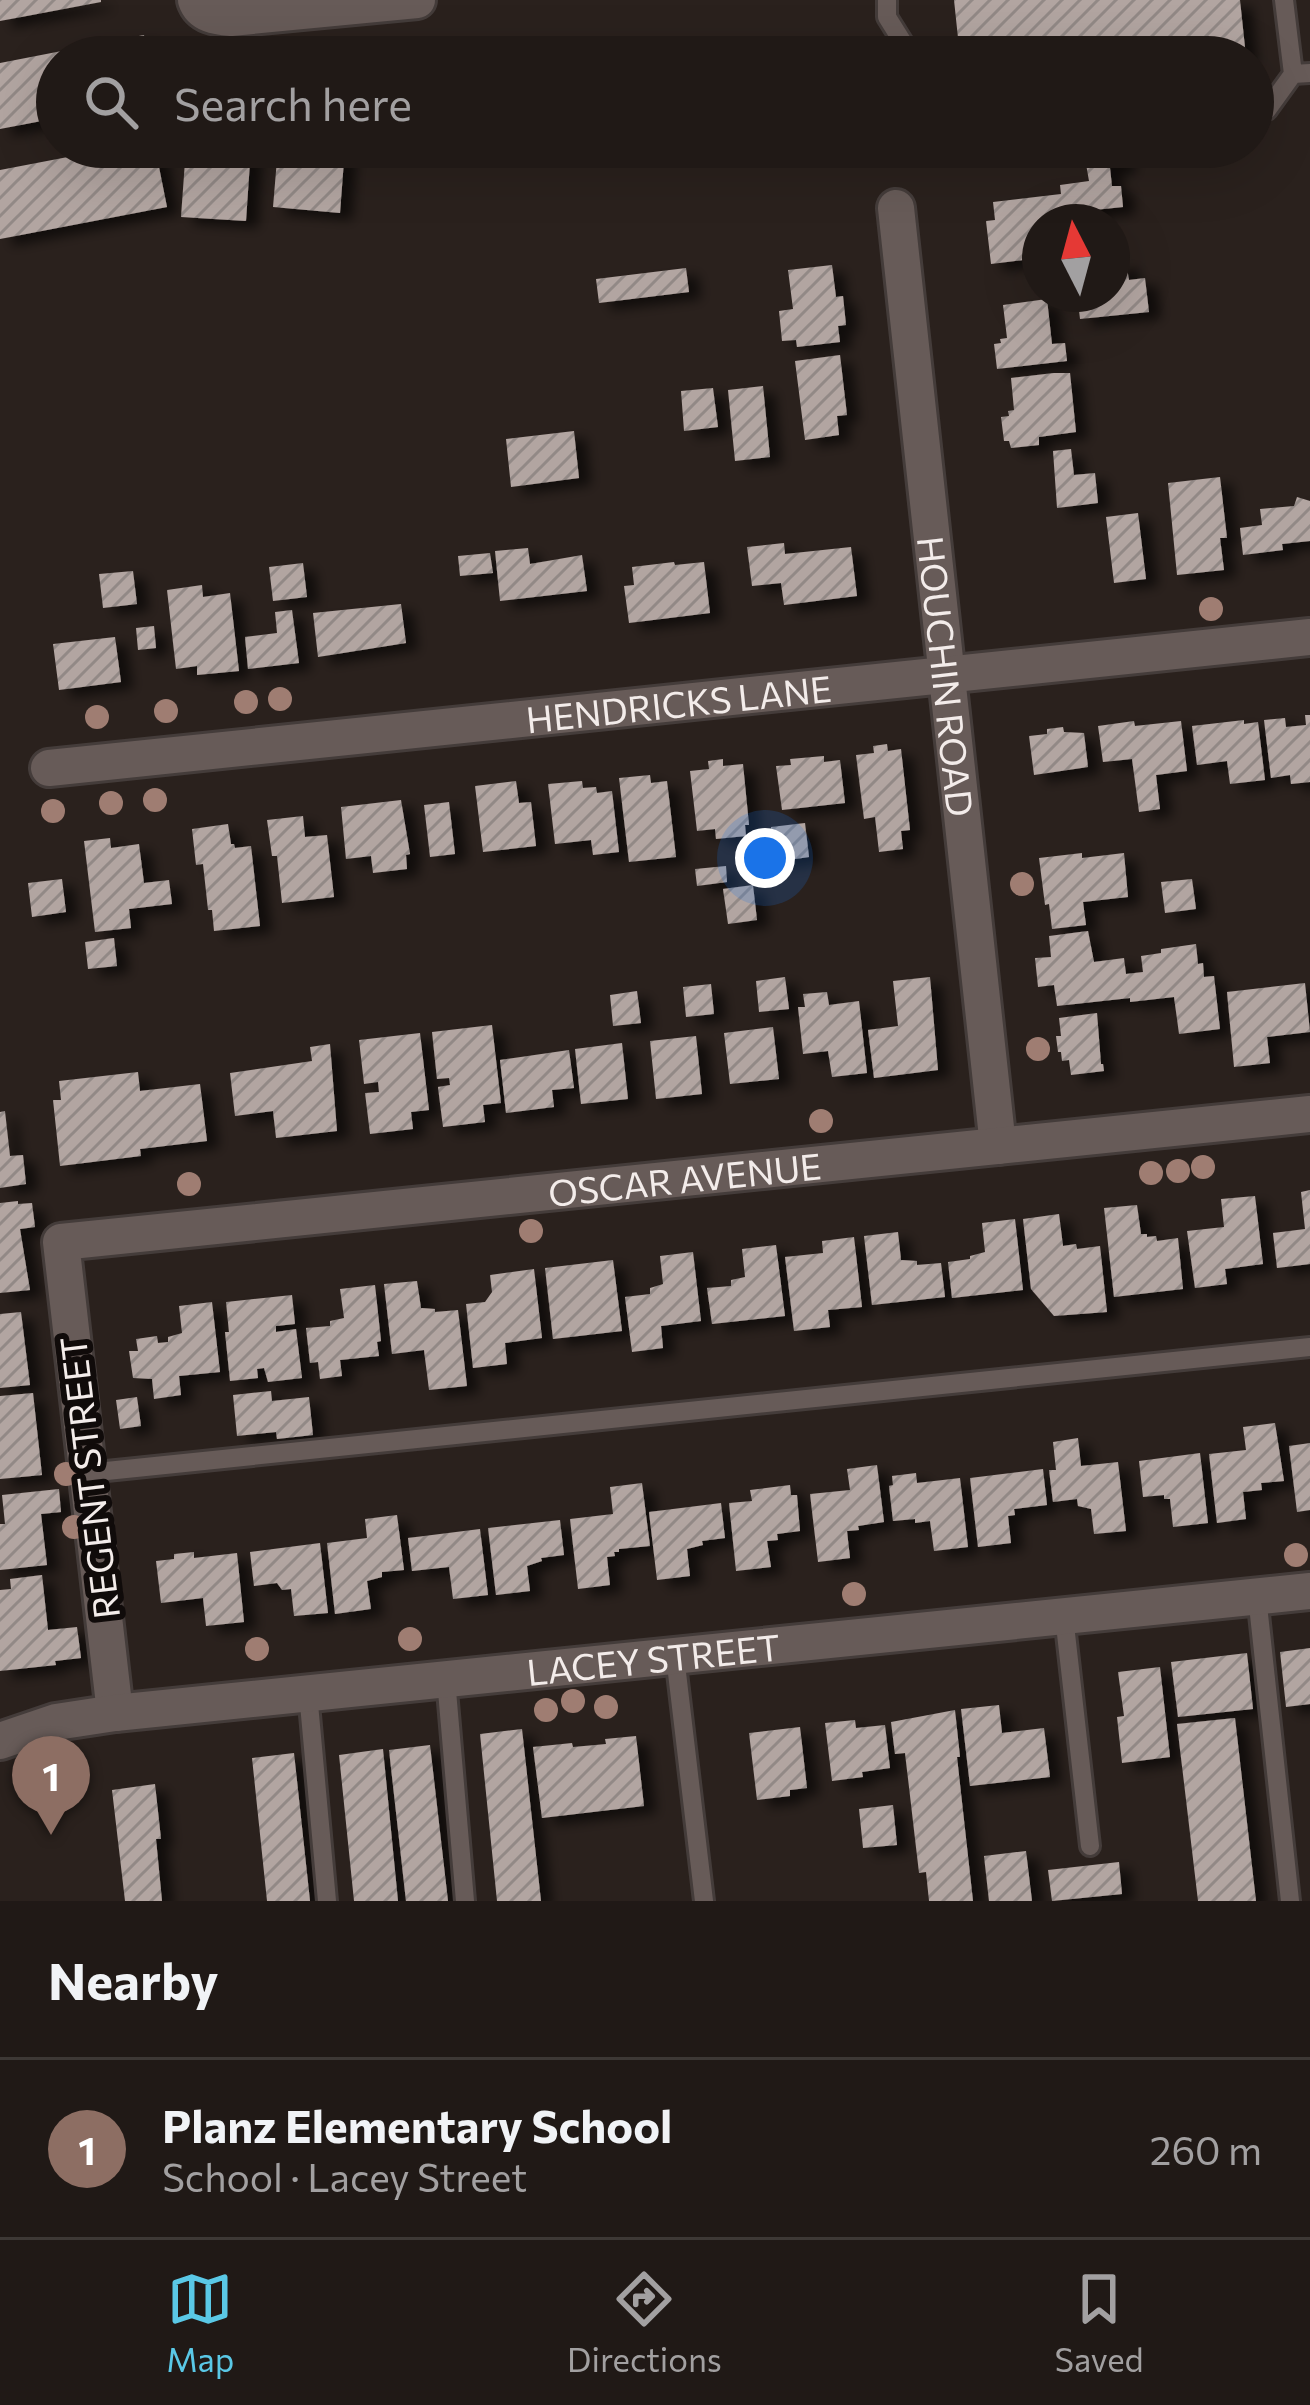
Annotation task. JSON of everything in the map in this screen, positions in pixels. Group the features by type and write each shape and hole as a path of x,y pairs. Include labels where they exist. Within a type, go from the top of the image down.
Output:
{"street":[{"path":"196,0 197,6 214,17 231,18 418,0"},
{"name":"HOUCHIN ROAD","path":"896,208 998,1146"},
{"name":"HENDRICKS LANE","path":"49,767 1310,637"},
{"name":"OSCAR AVENUE","path":"61,1242 1310,1114"},
{"name":"REGENT STREET","path":"61,1242 115,1713"},
{"name":"LACEY STREET","path":"0,1741 56,1722 115,1713 1310,1591"}],"lane":[{"path":"887,0 887,17 899,36"},
{"path":"1274,103 1301,74 1284,0"},
{"path":"87,1473 1310,1347"},
{"path":"1257,1596 1290,1901"},
{"path":"1064,1616 1090,1846"},
{"path":"675,1656 704,1901"},
{"path":"446,1679 465,1901"},
{"path":"308,1693 327,1901"}],"building":[{"path":"0,0 101,0 101,2 0,21"},
{"path":"954,0 1240,0 1244,36 958,36"},
{"path":"36,56 36,122 0,129 0,63"},
{"path":"36,163 36,168 159,168 167,207 0,239 0,170"},
{"path":"184,168 250,168 246,221 181,217"},
{"path":"276,168 343,168 340,213 273,207"},
{"path":"1087,168 1110,168 1112,186 1121,186 1123,204 1022,204 1022,260 991,264 986,221 995,220 993,202 1061,194 1060,185 1089,181"},
{"path":"832,265 836,297 843,296 846,325 838,326 840,342 797,347 796,340 782,341 779,311 793,309 788,270"},
{"path":"686,268 689,292 599,303 596,279"},
{"path":"1145,278 1149,312 1080,319 1079,312 1130,312 1130,280"},
{"path":"1022,302 1022,312 1048,312 1052,344 1065,343 1067,361 997,369 994,344 1007,338 1003,305"},
{"path":"840,355 847,415 837,416 839,435 805,440 795,361"},
{"path":"1070,373 1076,432 1039,437 1039,445 1011,448 1004,441 1001,417 1014,410 1011,378"},
{"path":"763,386 770,457 735,461 728,390"},
{"path":"713,388 718,427 684,431 681,391"},
{"path":"574,431 579,478 511,487 506,439"},
{"path":"1071,449 1074,475 1095,473 1098,503 1057,508 1053,451"},
{"path":"1220,477 1227,538 1220,538 1224,570 1177,575 1168,483"},
{"path":"1297,497 1310,501 1310,541 1243,555 1240,528 1262,525 1260,509 1294,506"},
{"path":"1138,513 1146,579 1114,583 1106,517"},
{"path":"784,543 785,554 851,547 857,596 784,605 781,583 752,586 747,547"},
{"path":"528,548 530,564 582,555 587,591 500,601 495,551"},
{"path":"490,553 493,573 460,576 458,556"},
{"path":"704,562 710,613 629,623 624,586 634,585 632,567"},
{"path":"303,563 307,597 273,601 269,567"},
{"path":"133,571 137,604 103,608 99,574"},
{"path":"202,585 203,597 230,593 239,671 197,675 197,666 176,669 167,590"},
{"path":"401,604 406,643 318,657 313,613"},
{"path":"292,610 299,663 248,669 245,637 277,633 275,612"},
{"path":"154,626 156,648 138,650 136,628"},
{"path":"115,637 121,682 59,690 53,644"},
{"path":"1305,715 1310,715 1310,782 1291,784 1290,775 1271,778 1264,720 1285,718 1286,727 1306,725"},
{"path":"1244,720 1244,724 1258,722 1265,780 1230,784 1227,761 1197,765 1192,726"},
{"path":"1134,721 1135,726 1181,721 1187,771 1156,775 1160,809 1139,812 1132,759 1103,762 1098,726"},
{"path":"1063,727 1064,732 1084,733 1088,767 1034,775 1029,736"},
{"path":"887,744 888,751 901,749 910,830 901,831 903,849 879,852 875,817 864,819 856,755 874,753 873,746"},
{"path":"824,756 824,762 840,760 845,803 782,810 776,766 791,765 790,759"},
{"path":"723,759 723,766 743,764 746,836 716,839 715,829 697,831 690,771 709,769 708,761"},
{"path":"650,775 651,783 667,781 676,857 629,862 619,778"},
{"path":"516,781 519,803 531,802 536,846 483,852 475,786"},
{"path":"582,781 583,788 596,787 597,793 612,791 619,852 593,855 591,840 555,844 548,784"},
{"path":"401,800 410,854 406,855 407,869 373,873 371,856 346,859 341,807"},
{"path":"449,802 455,854 430,857 424,805"},
{"path":"303,816 305,837 327,835 334,897 282,903 267,820"},
{"path":"805,823 809,857 775,862 771,827"},
{"path":"228,824 235,848 251,846 260,926 214,931 203,864 196,865 192,829"},
{"path":"110,838 111,848 139,844 144,883 169,880 172,904 129,909 131,928 95,932 84,841"},
{"path":"1082,853 1082,858 1124,853 1128,897 1083,902 1086,925 1052,929 1039,858"},
{"path":"726,866 727,882 697,886 695,869"},
{"path":"62,879 66,912 32,917 28,883"},
{"path":"1192,879 1196,909 1165,913 1161,882"},
{"path":"753,885 757,920 728,924 723,889"},
{"path":"1088,931 1094,962 1124,958 1126,974 1143,972 1141,956 1196,944 1204,977 1214,976 1220,1029 1179,1034 1174,997 1057,1006 1054,985 1038,987 1035,958 1051,957 1049,936"},
{"path":"114,938 117,966 88,969 85,942"},
{"path":"785,977 789,1009 759,1012 756,981"},
{"path":"930,977 938,1070 874,1078 868,1030 898,1026 893,981"},
{"path":"1305,983 1310,1032 1267,1037 1270,1063 1234,1067 1227,992"},
{"path":"711,984 714,1014 686,1017 683,987"},
{"path":"637,991 641,1023 613,1026 610,995"},
{"path":"827,992 829,1005 859,1001 867,1073 832,1077 828,1051 803,1054 798,1007 805,1007 803,994"},
{"path":"1097,1013 1104,1071 1071,1075 1069,1060 1062,1061 1058,1052 1059,1018"},
{"path":"492,1025 501,1103 483,1105 485,1122 443,1127 438,1087 450,1085 449,1078 437,1079 432,1032"},
{"path":"773,1027 779,1079 730,1084 724,1033"},
{"path":"420,1033 429,1110 411,1112 413,1129 370,1134 365,1093 379,1092 378,1082 364,1084 359,1040"},
{"path":"696,1036 702,1094 656,1099 650,1041"},
{"path":"622,1043 628,1099 581,1104 575,1049"},
{"path":"330,1044 337,1131 276,1138 273,1111 235,1116 230,1073 312,1061 310,1047"},
{"path":"569,1050 574,1088 552,1090 554,1107 506,1113 500,1060"},
{"path":"138,1072 140,1091 200,1084 207,1141 140,1149 141,1156 60,1166 53,1100 61,1100 59,1081"},
{"path":"5,1111 10,1156 23,1155 26,1184 0,1188 0,1112"},
{"path":"1310,1190 1310,1264 1277,1268 1273,1233 1305,1229 1301,1192"},
{"path":"1255,1196 1263,1264 1225,1269 1227,1284 1195,1288 1187,1231 1224,1227 1221,1199"},
{"path":"0,1203 32,1203 35,1227 20,1229 30,1290 0,1293"},
{"path":"1137,1205 1141,1234 1156,1236 1157,1241 1178,1238 1183,1289 1114,1297 1104,1208"},
{"path":"1059,1214 1063,1246 1100,1246 1107,1312 1054,1316 1031,1289 1023,1219"},
{"path":"1015,1219 1023,1290 952,1298 948,1262 985,1252 982,1223"},
{"path":"898,1232 901,1260 917,1261 917,1265 941,1263 945,1297 872,1305 864,1236"},
{"path":"854,1237 862,1307 828,1310 830,1327 794,1331 785,1257 823,1253 822,1241"},
{"path":"776,1245 785,1316 712,1324 707,1288 731,1286 731,1280 745,1277 742,1249"},
{"path":"693,1252 701,1321 661,1326 663,1348 632,1352 625,1297 650,1294 650,1288 663,1284 660,1256"},
{"path":"613,1260 622,1331 553,1339 545,1268"},
{"path":"534,1269 542,1338 505,1343 507,1364 473,1368 466,1304 485,1302 492,1292 490,1275"},
{"path":"417,1281 421,1308 458,1310 467,1386 429,1390 424,1350 392,1354 384,1284"},
{"path":"375,1285 379,1356 340,1360 342,1376 320,1379 318,1362 310,1363 306,1328 330,1326 330,1321 344,1318 340,1289"},
{"path":"292,1295 295,1324 276,1326 276,1332 296,1329 302,1378 268,1382 264,1368 257,1369 258,1378 230,1381 226,1302"},
{"path":"212,1302 220,1372 179,1376 181,1395 154,1399 152,1379 133,1378 129,1351 138,1351 136,1339 157,1336 158,1343 168,1342 168,1337 182,1333 179,1306"},
{"path":"21,1312 30,1385 0,1388 0,1314"},
{"path":"271,1391 272,1401 309,1397 313,1435 237,1436 233,1395"},
{"path":"33,1393 42,1475 0,1479 0,1396"},
{"path":"137,1397 141,1426 120,1429 116,1400"},
{"path":"1275,1423 1284,1481 1261,1483 1262,1490 1243,1492 1246,1519 1217,1523 1209,1454 1246,1450 1243,1427"},
{"path":"1078,1438 1081,1466 1118,1462 1126,1531 1094,1534 1091,1509 1078,1506 1077,1499 1053,1502 1049,1470 1056,1470 1053,1442"},
{"path":"1310,1443 1310,1510 1297,1512 1289,1446"},
{"path":"1200,1453 1208,1523 1173,1527 1170,1499 1143,1497 1139,1461"},
{"path":"877,1465 884,1522 847,1531 850,1558 818,1562 810,1494 850,1490 847,1469"},
{"path":"1043,1469 1047,1505 1014,1509 1015,1515 1008,1516 1011,1543 978,1547 970,1478"},
{"path":"916,1473 917,1483 960,1478 968,1547 934,1551 930,1521 893,1521 892,1476"},
{"path":"642,1483 650,1546 619,1549 615,1556 607,1557 610,1585 578,1589 570,1519 613,1514 610,1487"},
{"path":"790,1485 791,1495 797,1495 800,1531 777,1534 778,1540 767,1541 771,1567 736,1571 729,1503 752,1501 750,1490"},
{"path":"59,1489 61,1512 41,1514 47,1565 0,1570 0,1524 5,1524 2,1495"},
{"path":"721,1503 725,1538 687,1549 690,1576 657,1580 649,1512"},
{"path":"397,1515 404,1570 382,1572 382,1577 367,1581 371,1609 335,1614 327,1543 367,1538 365,1519"},
{"path":"560,1520 564,1555 541,1558 527,1566 530,1591 496,1595 488,1528"},
{"path":"480,1529 488,1595 453,1599 449,1567 412,1571 408,1538"},
{"path":"320,1543 328,1613 294,1616 291,1589 282,1590 277,1583 254,1586 250,1552"},
{"path":"194,1552 194,1558 237,1553 244,1622 206,1626 203,1598 161,1603 156,1561"},
{"path":"42,1575 48,1630 77,1627 81,1658 0,1671 0,1590 11,1589 10,1579"},
{"path":"1310,1648 1310,1704 1286,1707 1280,1652"},
{"path":"1247,1653 1253,1709 1178,1717 1171,1662"},
{"path":"1160,1667 1170,1757 1122,1763 1117,1717 1124,1716 1118,1672"},
{"path":"999,1705 1002,1733 1044,1728 1050,1777 970,1786 961,1709"},
{"path":"955,1710 973,1901 929,1901 926,1872 919,1873 905,1753 895,1754 891,1722"},
{"path":"1235,1718 1256,1901 1198,1901 1177,1724"},
{"path":"855,1720 856,1728 885,1725 890,1768 832,1781 825,1723"},
{"path":"800,1727 807,1788 790,1790 790,1796 757,1800 749,1733"},
{"path":"522,1729 541,1901 497,1901 480,1734"},
{"path":"636,1736 644,1806 542,1818 533,1747 606,1744 605,1739"},
{"path":"430,1745 448,1901 406,1901 389,1750"},
{"path":"383,1749 398,1901 354,1901 339,1755"},
{"path":"294,1753 310,1901 267,1901 252,1758"},
{"path":"155,1784 162,1901 125,1901 112,1790"},
{"path":"893,1805 897,1845 863,1848 859,1809"},
{"path":"1026,1851 1032,1901 989,1901 984,1856"},
{"path":"1119,1862 1122,1894 1052,1901 1048,1870"}],"place":[{"name":"Planz Elementary School","path":"51,1835"}]}
